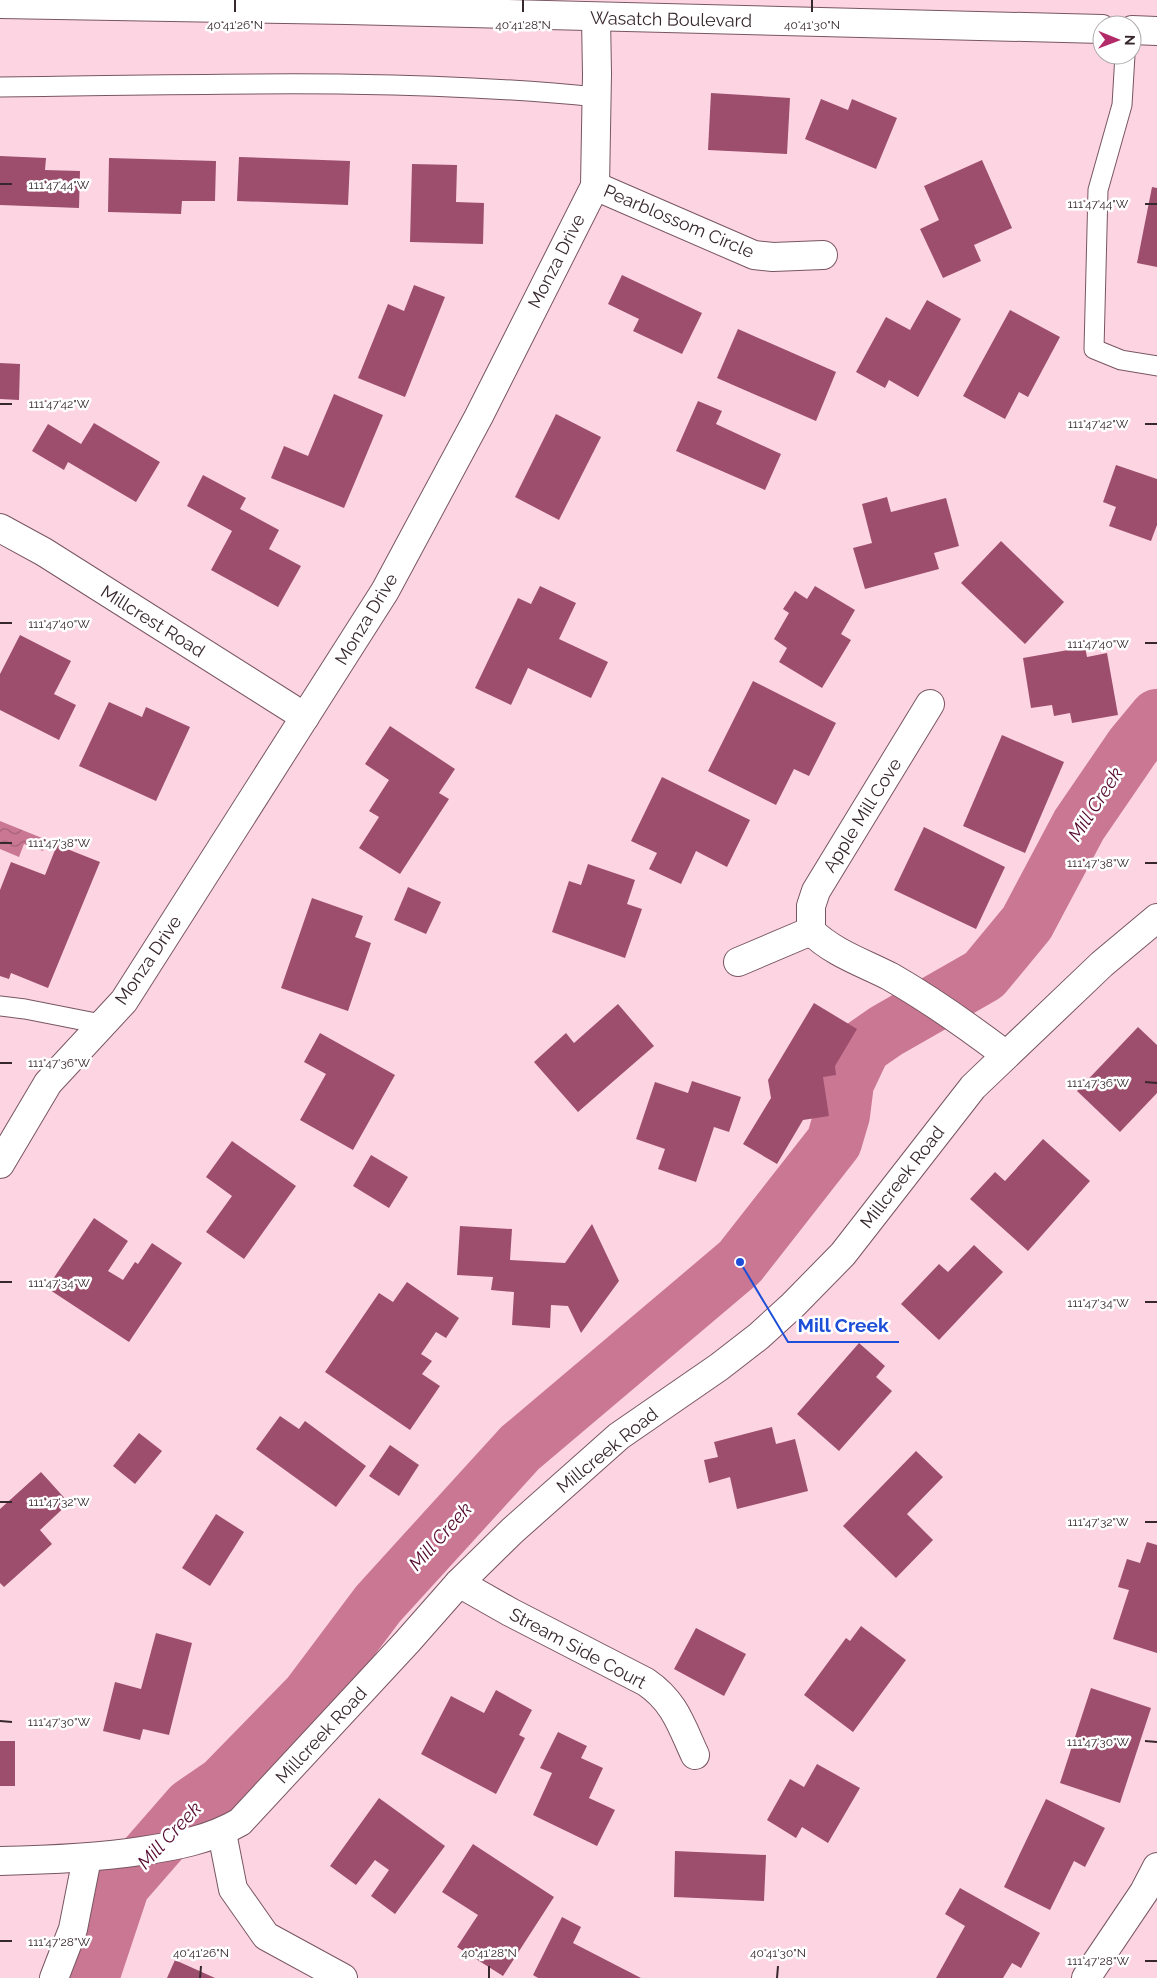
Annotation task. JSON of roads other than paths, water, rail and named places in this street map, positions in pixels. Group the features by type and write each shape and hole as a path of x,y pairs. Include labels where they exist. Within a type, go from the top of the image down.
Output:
{"street":[{"name":"Wasatch Boulevard","path":"0,4 1092,29"},
{"name":"Monza Drive","path":"0,1164 48,1083 124,1001 385,591 479,416 595,186 596,17"},
{"path":"1142,30 1157,31"},
{"name":"Pearblossom Circle","path":"595,186 754,255 773,257 823,255"},
{"name":"Millcrest Road","path":"0,528 44,552 305,717"},
{"name":"Apple Mill Cove","path":"812,930 811,906 816,891 930,704"},
{"name":"Millcreek Road","path":"0,1861 87,1858 180,1845 222,1833 240,1822 459,1583 541,1504 619,1436 719,1367 759,1336 794,1305 843,1254 973,1087 1102,964 1157,918"},
{"path":"738,962 812,930 821,941 891,978 948,1012 1006,1054"},
{"name":"Stream Side Court","path":"459,1583 510,1612 646,1682 660,1692 670,1704 695,1755"},
{"path":"222,1833 233,1890 266,1936 342,1978"},
{"path":"54,1978 73,1928 87,1858"},
{"path":"1086,1978 1144,1892 1157,1867"}],"lane":[{"path":"1124,65 1122,104 1098,190 1094,349 1121,360 1157,366"},
{"path":"0,86 352,84 528,90 597,97"},
{"path":"0,1006 25,1008 101,1024"}],"water":[{"path":"0,821 47,840 43,851 24,844 19,857 0,849"}],"waterway":[{"name":"Mill Creek","path":"91,1978 122,1885 191,1806 223,1784 309,1696 378,1604 520,1448 740,1262 834,1142 842,1115 846,1083 863,1047 886,1031 984,975 1027,923 1079,825 1133,746 1157,717"}],"place":[{"name":"Mill Creek","path":"740,1262"}]}
